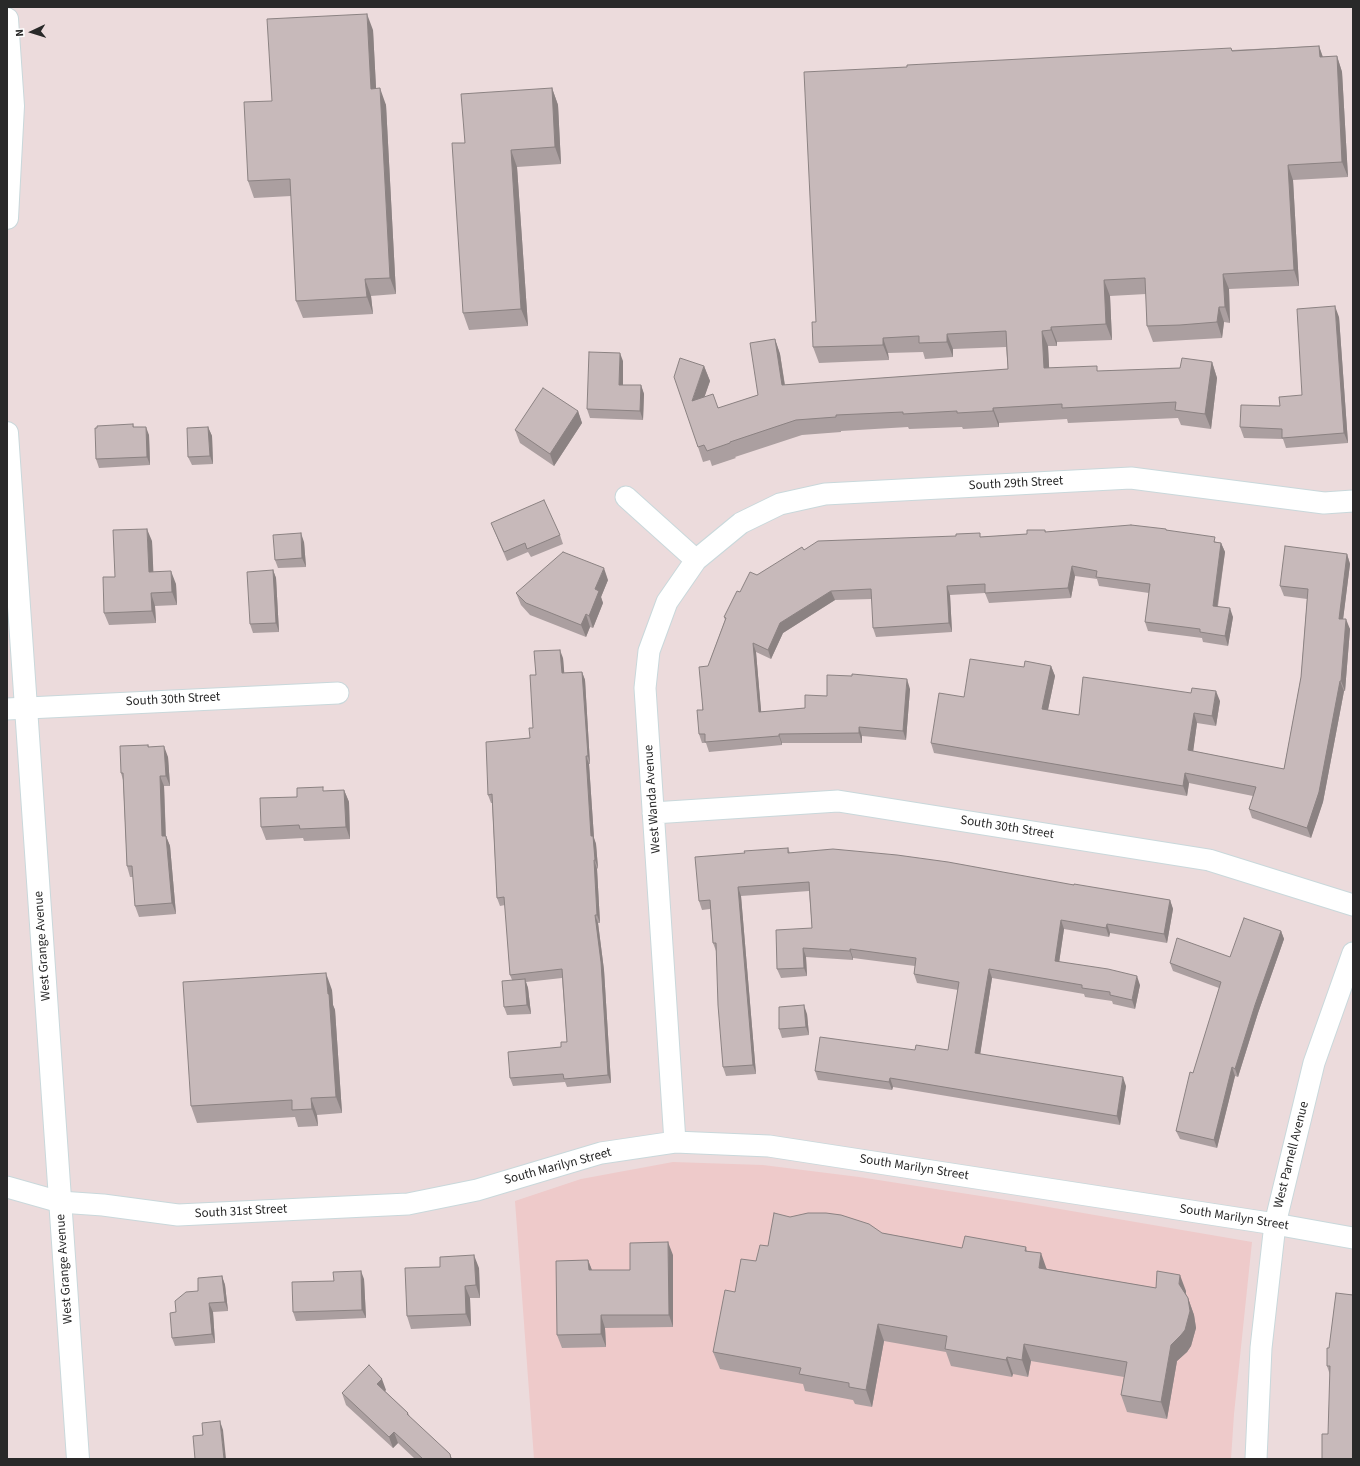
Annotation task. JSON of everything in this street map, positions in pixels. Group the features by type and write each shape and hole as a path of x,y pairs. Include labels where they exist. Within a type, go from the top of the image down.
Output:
{"street":[{"path":"7,19 10,106 7,218"},
{"name":"West Grange Avenue","path":"7,433 17,708 60,1202 78,1459"},
{"name":"South 29th Street","path":"696,560 740,523 780,504 825,494 1131,478 1324,503 1353,501"},
{"path":"626,497 696,560"},
{"name":"West Wanda Avenue","path":"675,1142 645,688 649,651 668,602 696,560"},
{"name":"South 30th Street","path":"17,708 338,692"},
{"name":"South 30th Street","path":"653,812 838,801 1209,860 1353,905"},
{"name":"West Parnell Avenue","path":"1256,1459 1261,1348 1275,1224 1314,1063 1353,953"},
{"name":"South Marilyn Street","path":"477,1190 601,1153 675,1142 769,1146 1275,1224 1353,1238"},
{"name":"South 31st Street","path":"7,1187 60,1202 103,1205 178,1215 408,1204 477,1190"}],"shaded area":[{"path":"673,1162 763,1165 859,1177 1019,1202 1252,1242 1234,1414 1231,1459 534,1459 515,1201 581,1179"}],"building":[{"path":"367,14 371,89 380,88 390,278 365,279 367,297 296,301 290,179 248,181 244,102 272,101 267,19"},
{"path":"1319,46 1320,57 1337,56 1342,162 1288,165 1294,270 1223,274 1225,307 1219,307 1217,322 1180,325 1147,326 1145,278 1104,280 1106,324 1051,327 1051,330 1042,331 1044,368 1097,366 1097,371 1180,368 1182,358 1212,362 1205,414 1175,410 1176,402 1062,408 1062,404 993,408 993,411 957,413 957,411 903,414 903,412 836,415 836,417 796,420 707,451 704,445 698,447 674,377 680,358 704,366 692,401 713,394 718,408 758,395 750,343 775,339 782,385 1008,369 1006,331 947,334 947,342 919,343 919,336 883,338 883,345 813,347 812,322 816,322 804,72 907,67 907,65 1231,48 1232,51"},
{"path":"552,88 555,147 511,150 521,309 463,313 452,143 465,143 461,94"},
{"path":"1335,306 1344,433 1282,438 1282,429 1240,427 1241,405 1280,406 1279,397 1302,395 1297,309"},
{"path":"589,352 620,353 619,385 641,385 640,411 587,409"},
{"path":"543,388 578,411 550,454 515,430"},
{"path":"133,424 133,427 146,427 147,457 96,459 95,428 97,428 97,426"},
{"path":"208,427 210,456 188,457 187,428"},
{"path":"544,500 560,535 527,549 525,543 504,552 491,523"},
{"path":"1131,525 1215,537 1214,542 1221,543 1213,606 1230,608 1225,636 1200,632 1200,629 1145,622 1150,584 1096,577 1097,571 1072,566 1068,588 985,593 985,584 947,586 949,623 873,628 871,589 831,591 780,623 768,650 753,643 759,712 805,708 805,695 827,696 827,675 852,676 852,674 907,679 903,731 859,727 859,733 779,734 779,736 705,742 705,734 699,734 697,710 703,710 699,667 708,666 726,618 724,617 737,591 740,592 750,572 757,575 802,547 804,550 818,541 956,536 956,534 980,533 980,537 1027,534 1027,530 1045,530 1045,532"},
{"path":"147,529 149,572 171,571 172,592 151,593 152,611 104,613 103,577 115,577 113,530"},
{"path":"301,533 302,558 275,560 273,535"},
{"path":"1285,546 1347,554 1339,619 1346,619 1341,681 1319,792 1307,828 1249,809 1256,787 1185,773 1183,786 931,743 939,693 964,697 970,659 1024,667 1025,661 1051,666 1042,709 1079,715 1083,677 1191,693 1192,688 1216,691 1212,716 1194,713 1188,750 1284,769 1301,677 1308,589 1280,586"},
{"path":"563,552 604,568 595,589 599,591 589,616 586,614 581,625 526,603 516,593"},
{"path":"273,570 276,623 250,624 247,572"},
{"path":"560,650 562,673 582,672 588,756 586,756 591,836 593,836 595,860 597,915 595,915 601,962 608,1075 564,1079 563,1074 510,1078 508,1052 561,1047 561,1042 567,1042 562,969 510,975 504,897 497,898 492,794 488,795 486,742 530,738 529,728 533,728 530,675 536,675 534,651"},
{"path":"148,745 148,747 164,746 166,776 160,776 162,836 166,836 172,903 135,906 132,866 127,866 123,773 121,773 120,746"},
{"path":"323,787 323,791 344,790 346,827 300,829 299,825 261,827 260,798 297,797 297,788"},
{"path":"788,848 788,853 833,849 897,855 948,862 1074,885 1170,900 1164,934 1107,924 1106,928 1061,920 1055,961 1108,969 1137,976 1132,1000 1110,995 1110,992 1082,988 1082,985 989,969 975,1053 1123,1077 1117,1116 890,1078 889,1082 815,1071 820,1037 915,1050 916,1045 948,1050 959,982 914,974 916,958 850,949 850,951 803,948 804,968 777,969 776,930 812,928 809,882 738,887 753,1065 723,1067 718,1005 716,943 713,943 710,900 699,901 695,857 745,853 744,851"},
{"path":"1244,918 1281,931 1255,1005 1235,1069 1232,1067 1214,1140 1176,1131 1190,1072 1193,1073 1221,982 1170,963 1177,938 1230,957"},
{"path":"326,973 329,994 336,1097 311,1098 312,1109 292,1110 292,1100 191,1106 183,982"},
{"path":"525,979 527,1005 504,1007 502,981"},
{"path":"804,1005 806,1027 779,1029 779,1007"},
{"path":"774,1213 790,1217 808,1213 841,1215 869,1224 882,1233 962,1248 965,1236 1026,1247 1025,1251 1041,1253 1039,1268 1156,1288 1157,1271 1180,1275 1179,1284 1188,1298 1190,1311 1185,1330 1171,1345 1161,1402 1121,1395 1127,1362 1024,1344 1022,1360 1007,1357 1006,1360 945,1349 947,1336 878,1324 866,1390 849,1387 849,1383 799,1374 801,1368 713,1352 725,1290 735,1292 741,1259 756,1261 760,1245 768,1246"},
{"path":"668,1242 669,1315 601,1315 601,1334 557,1335 556,1261 588,1260 589,1270 630,1270 630,1243"},
{"path":"474,1255 476,1285 465,1286 466,1314 407,1316 405,1268 440,1267 440,1257"},
{"path":"361,1271 362,1310 293,1312 292,1282 334,1281 333,1272"},
{"path":"222,1276 225,1302 209,1303 212,1334 172,1338 170,1313 176,1312 175,1301 186,1292 198,1291 198,1278"},
{"path":"1336,1293 1353,1295 1353,1459 1322,1459 1322,1434 1328,1434 1330,1366 1327,1366 1327,1348 1329,1348"},
{"path":"369,1365 382,1379 377,1384 450,1454 451,1459 423,1459 394,1432 389,1437 342,1393"},
{"path":"220,1421 224,1459 195,1459 193,1436 203,1435 202,1423"}]}
